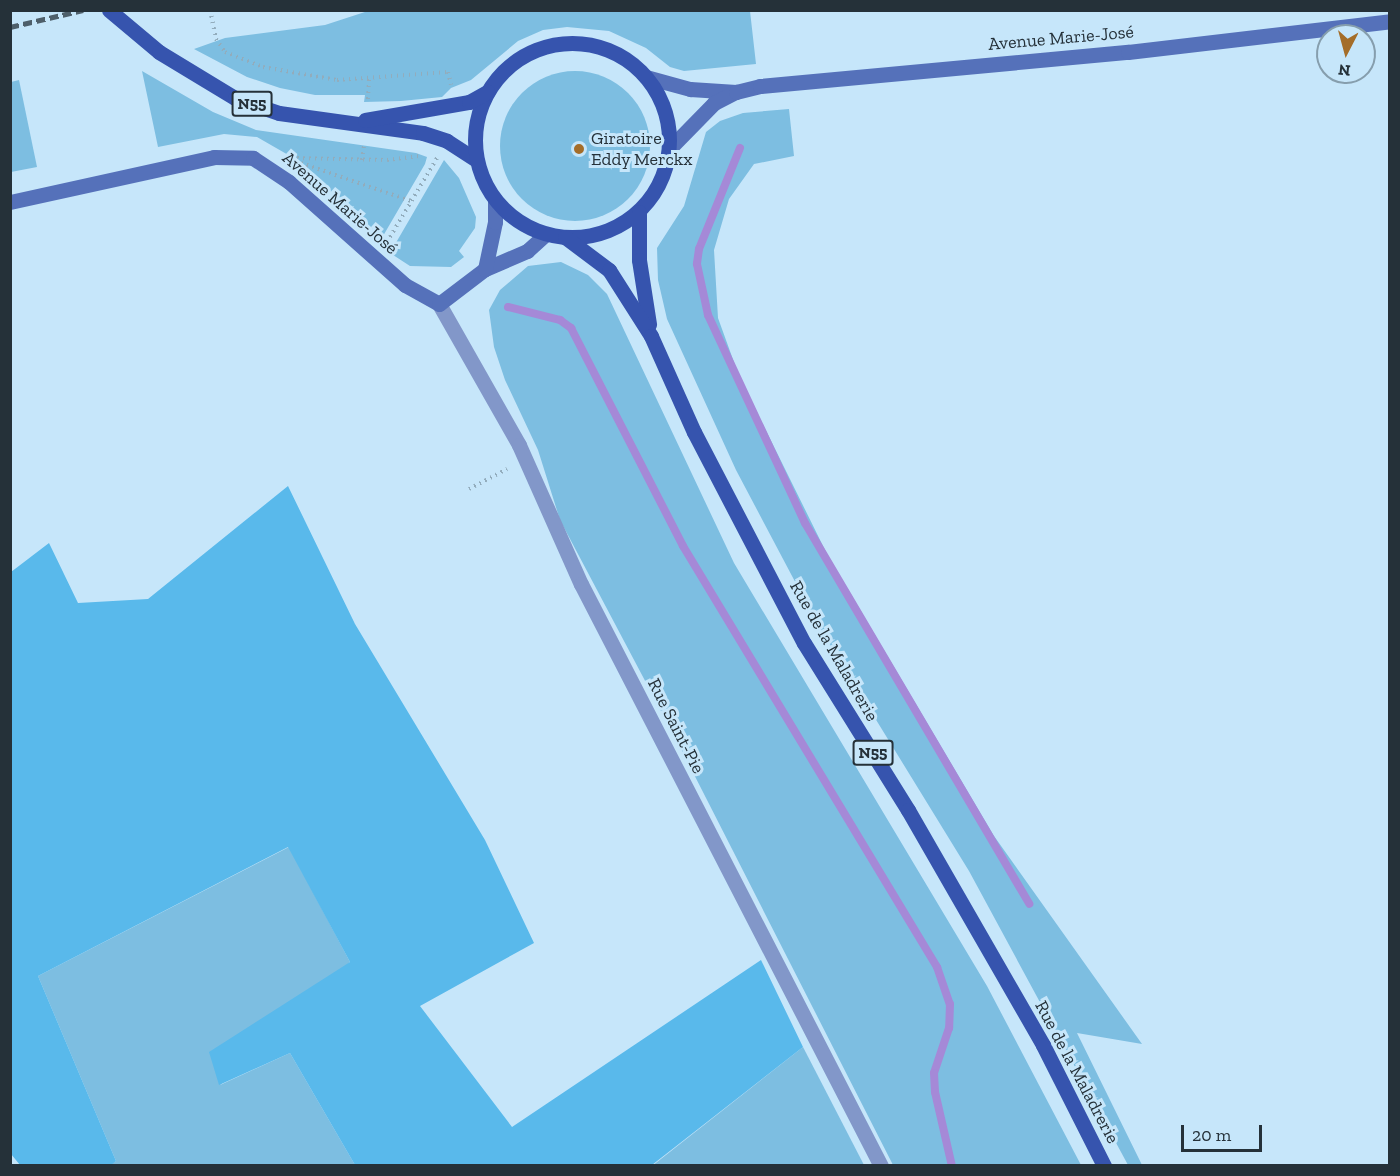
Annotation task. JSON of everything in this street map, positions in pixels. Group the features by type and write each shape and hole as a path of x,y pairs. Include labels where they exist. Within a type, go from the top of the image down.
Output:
{"main road":[{"name":"N55","path":"109,10 159,52 210,85 257,106 309,118 358,122 423,133 447,141 476,160"},
{"name":"N55","path":"558,45 602,48 626,59 646,77 660,98 668,122 670,148 665,171 639,212 617,227 592,236 565,237 546,234 527,227 495,200 476,160 478,114 487,92 504,71 525,56 558,45"},
{"name":"N55","path":"358,122 469,102 487,92"},
{"name":"Rue de la Maladrerie","path":"639,212 639,261 651,336"},
{"name":"Rue de la Maladrerie","path":"565,237 609,270 651,336 694,432 799,633 1020,1005 1104,1166"}],"street":[{"name":"Avenue Marie-José","path":"646,77 690,90 736,92 798,82 1128,52 1389,21"},
{"name":"Avenue Marie-José","path":"670,148 714,103 736,92"},
{"name":"Avenue Marie-José","path":"10,202 214,157 253,158 289,182 405,285 439,304"},
{"path":"485,270 495,200"},
{"path":"439,304 485,270 527,251 546,234"},
{"name":"Rue Saint-Pie","path":"439,304 526,459 581,584 881,1166"}],"path":[{"path":"210,10 216,39"},
{"path":"411,201 284,158 387,160 440,153"},
{"path":"469,489 526,459"}],"shaded area":[{"path":"368,11 750,11 756,64 684,71 670,67 646,48 609,31 567,27 543,30 518,41 471,80 451,88 442,97 401,101 364,102 365,95 315,95 280,88 247,77 194,49 225,38 325,25"},
{"path":"142,71 213,112 256,130 416,153 427,157 425,164 383,236 378,236 297,160 257,137 224,134 158,147"},
{"path":"575,71 590,72 604,77 617,83 628,93 638,104 644,117 649,131 649,161 644,175 638,188 628,199 617,209 604,215 590,220 575,221 560,220 546,215 533,209 522,199 512,188 506,175 501,161 500,146 501,131 506,117 512,104 522,93 533,83 546,77 560,72"},
{"path":"19,80 37,167 11,172 11,82"},
{"path":"789,109 794,156 754,164 729,199 714,250 718,318 739,376 827,554 994,836 1142,1044 1077,1033 1142,1165 1128,1165 969,871 819,627 736,470 667,319 658,280 657,248 684,206 706,132 720,121 743,113"},
{"path":"444,160 459,178 476,217 475,228 459,251 464,257 451,267 410,266 390,253"},
{"path":"561,262 588,275 607,294 734,563 987,986 1081,1165 893,1165 679,745 560,520 538,450 505,380 494,347 489,310 500,290 528,266"},
{"path":"288,486 355,624 485,840 534,943 420,1006 512,1127 761,960 803,1047 652,1165 355,1165 290,1053 219,1085 209,1052 350,962 288,847 38,976 116,1161 110,1166 20,1165 11,1154 11,572 49,543 78,603 148,599"},
{"path":"289,847 350,962 220,1085 290,1053 355,1165 110,1165 116,1161 38,976"},
{"path":"803,1047 864,1165 652,1166"}],"waterway":[{"path":"740,148 699,249 697,264 708,315 805,523 1029,904"},
{"path":"508,307 560,320 571,328 683,546 937,967 950,1004 949,1028 934,1073 935,1092 952,1166"}],"railway":[{"path":"10,27 83,10"}],"place":[{"name":"Giratoire Eddy Merckx","path":"579,149"}]}
